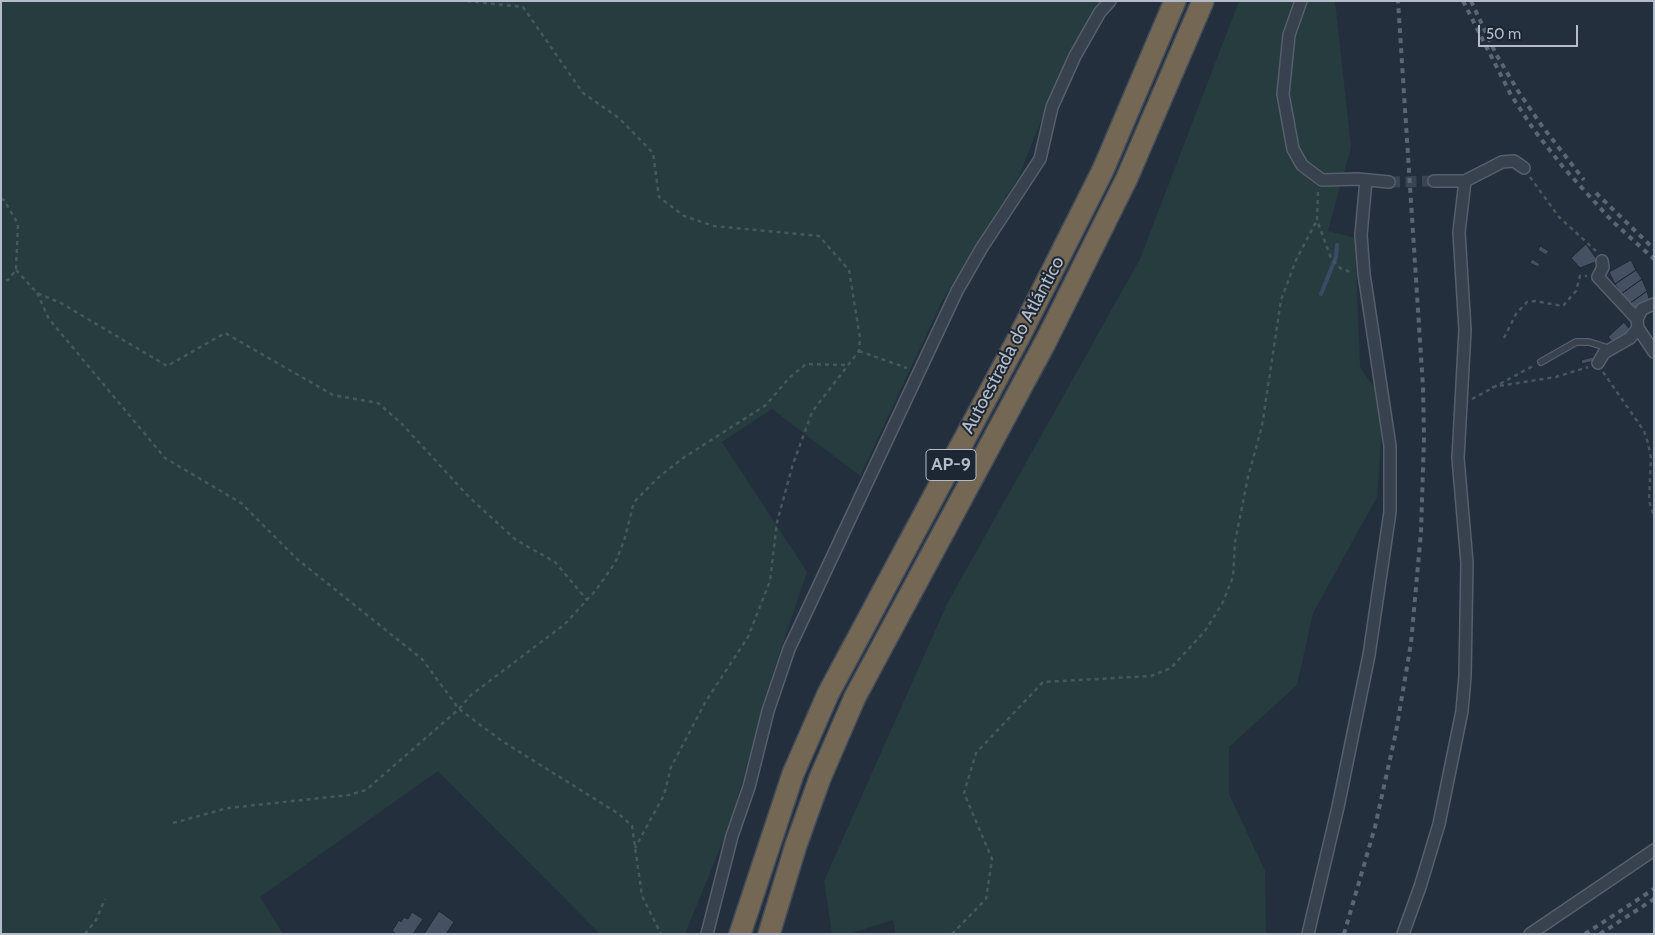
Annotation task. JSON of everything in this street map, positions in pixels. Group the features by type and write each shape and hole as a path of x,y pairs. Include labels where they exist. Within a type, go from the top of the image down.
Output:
{"highway":[{"name":"Autoestrada do Atlántico","path":"740,934 793,774 828,694 1013,348 1103,170 1175,1"},
{"name":"Autoestrada do Atlántico","path":"770,934 799,837 820,778 855,697 1046,341 1127,178 1203,1"}],"street":[{"path":"707,934 732,836 749,787 768,711 789,649 957,291 976,257 1040,159 1052,107 1074,56 1100,12 1110,1"},
{"path":"1301,1 1289,35 1283,94 1293,149 1302,165 1322,180 1388,182"},
{"path":"1434,181 1465,181 1502,162 1514,161 1524,168"},
{"path":"1308,934 1338,807 1369,655 1390,512 1390,446 1364,274 1361,235 1362,180"},
{"path":"1403,934 1439,824 1463,702 1467,562 1458,458 1465,330 1459,232 1465,181"},
{"path":"1602,261 1603,267 1598,277 1638,324 1654,352"},
{"path":"1598,363 1604,353 1630,338 1638,324 1642,309 1654,304"},
{"path":"1530,934 1654,850"}],"lane":[{"path":"1541,362 1576,342 1589,342 1611,349"}],"path":[{"path":"467,1 523,7 583,93 619,118 653,153 659,197 684,216 714,226 820,236 849,270 860,338 859,351 812,412 793,464 777,522 770,581 748,637 706,701 671,768 664,796 635,848"},
{"path":"1524,168 1541,196 1602,261"},
{"path":"952,934 986,899 992,859 964,793 976,753 1042,682 1151,676 1171,668 1205,631 1222,604 1233,577 1235,542 1248,477 1262,426 1281,300 1296,260 1316,220 1318,194 1322,180"},
{"path":"1,199 4,200 18,224 16,270 8,280 1,281"},
{"path":"1316,220 1330,258 1340,268"},
{"path":"16,270 37,294 49,319 165,458 241,504 297,559 422,659 459,708 502,740 618,814 632,826 642,896 661,934"},
{"path":"1504,338 1516,314 1527,302 1535,301 1563,306 1576,291 1580,276 1598,277"},
{"path":"37,294 61,303 167,366 225,333 333,394 378,403 401,422 469,496 516,540 555,562 587,600"},
{"path":"859,351 918,372"},
{"path":"1462,405 1492,386 1541,362"},
{"path":"1492,386 1556,377 1598,363 1646,437 1651,458 1649,501 1654,516"},
{"path":"173,823 228,808 349,795 366,790 459,708 470,695 565,624 587,600 615,564 624,541 634,502 660,476 683,458 766,405 788,378 806,364 848,365"},
{"path":"85,934 96,920 105,899"}],"green space":[{"path":"1,1 1104,1 1060,73 1019,176 942,301 860,476 772,409 722,442 807,572 764,700 732,819 685,934 600,934 438,771 260,897 283,934 1,934"},
{"path":"1239,1 1335,1 1351,147 1328,231 1355,238 1360,367 1384,403 1377,497 1313,613 1297,685 1229,747 1229,794 1265,871 1266,934 896,934 893,920 848,934 832,934 824,881 947,604 1140,259"}],"building":[{"path":"1586,244 1598,261 1580,268 1571,258"},
{"path":"1540,246 1549,251 1546,255 1538,250"},
{"path":"1532,259 1540,264 1538,267 1530,263"},
{"path":"1631,260 1636,270 1615,284 1609,272"},
{"path":"1636,270 1642,279 1621,294 1615,284"},
{"path":"1642,279 1647,291 1629,304 1621,294"},
{"path":"1647,291 1650,302 1635,312 1629,304"},
{"path":"1624,322 1630,330 1615,344 1608,337"},
{"path":"1593,357 1594,361 1582,364 1581,360"},
{"path":"439,911 454,922 446,934 424,934"},
{"path":"412,912 423,919 413,934 396,934 392,931 399,920 401,922 404,917 408,919"}],"waterway":[{"path":"1321,294 1336,257 1337,245"}],"tunnel":[{"path":"1389,182 1434,181"}],"railway":[{"path":"1344,934 1375,827 1396,732 1411,643 1421,532 1424,437 1423,387 1398,1"},
{"path":"1463,1 1511,95 1534,130 1563,167 1612,221 1654,259"},
{"path":"1471,1 1496,54 1518,91 1542,126 1584,180"},
{"path":"1596,193 1654,249"},
{"path":"1585,934 1654,889"},
{"path":"1600,934 1654,899"}]}
